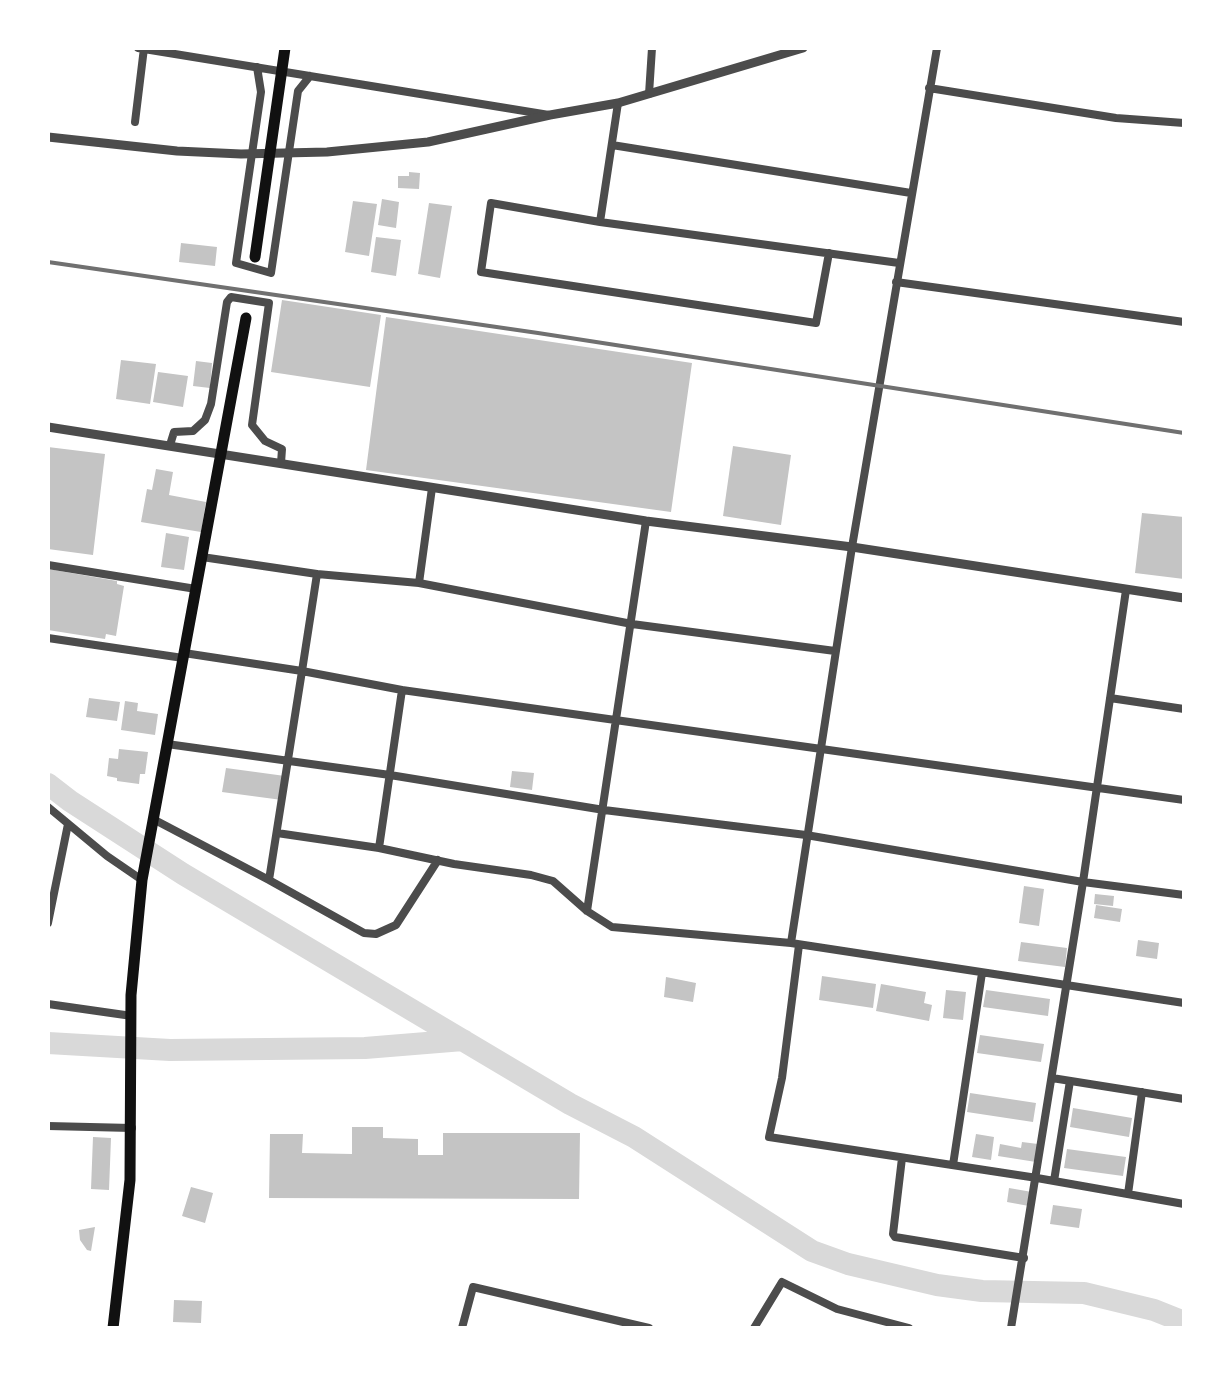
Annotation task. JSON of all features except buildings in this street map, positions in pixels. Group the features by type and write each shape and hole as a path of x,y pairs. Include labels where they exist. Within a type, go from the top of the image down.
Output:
{"main road":[{"path":"255,257 285,48"},
{"path":"113,1328 130,1180 132,1021 142,875 246,318"}],"street":[{"path":"135,122 142,48 550,115"},
{"path":"649,94 652,48"},
{"path":"48,137 177,151 284,154 428,142 618,103 803,48"},
{"path":"937,48 806,835 782,1078 769,1137 1184,1204"},
{"path":"257,67 261,92 236,263 271,273 298,91 310,76"},
{"path":"929,88 1116,118 1184,123"},
{"path":"600,222 618,103"},
{"path":"612,145 911,193"},
{"path":"829,253 816,323 481,272 491,203 600,222 829,253 899,263"},
{"path":"896,282 1184,322"},
{"path":"170,445 174,432 193,431 205,420 211,404 227,302 231,297 269,303 252,425 265,441 282,449 281,463"},
{"path":"48,427 646,521 852,547 1184,598"},
{"path":"419,583 432,488"},
{"path":"587,911 646,521"},
{"path":"202,557 317,574 419,583 632,624 835,651"},
{"path":"48,565 196,589"},
{"path":"269,880 317,574"},
{"path":"1011,1328 1037,1178 1126,590"},
{"path":"48,638 302,671 402,690 617,722 1184,800"},
{"path":"379,848 402,690"},
{"path":"1110,698 1184,709"},
{"path":"167,744 390,775 604,810 806,835 1083,882 1184,895"},
{"path":"48,807 142,875"},
{"path":"153,822 269,880 364,933 376,934 396,925 438,860"},
{"path":"48,923 68,824"},
{"path":"277,833 379,848 553,881 587,911 612,927 795,944 1184,1003"},
{"path":"953,1165 982,973"},
{"path":"48,1004 132,1021"},
{"path":"1052,1078 1184,1099"},
{"path":"1054,1181 1070,1081"},
{"path":"1128,1194 1142,1092"},
{"path":"48,1126 132,1128"},
{"path":"902,1158 895,1237 1024,1258"},
{"path":"754,1328 782,1282 837,1309 909,1328"},
{"path":"462,1328 473,1287 621,1325 649,1328"}],"waterway":[{"path":"48,784 183,874 570,1104 634,1137 812,1251 848,1264 937,1285 982,1291 1084,1293 1154,1310 1184,1322"},
{"path":"48,1043 170,1050 365,1048 463,1040"}],"railway":[{"path":"48,262 538,333 1184,433"}]}
